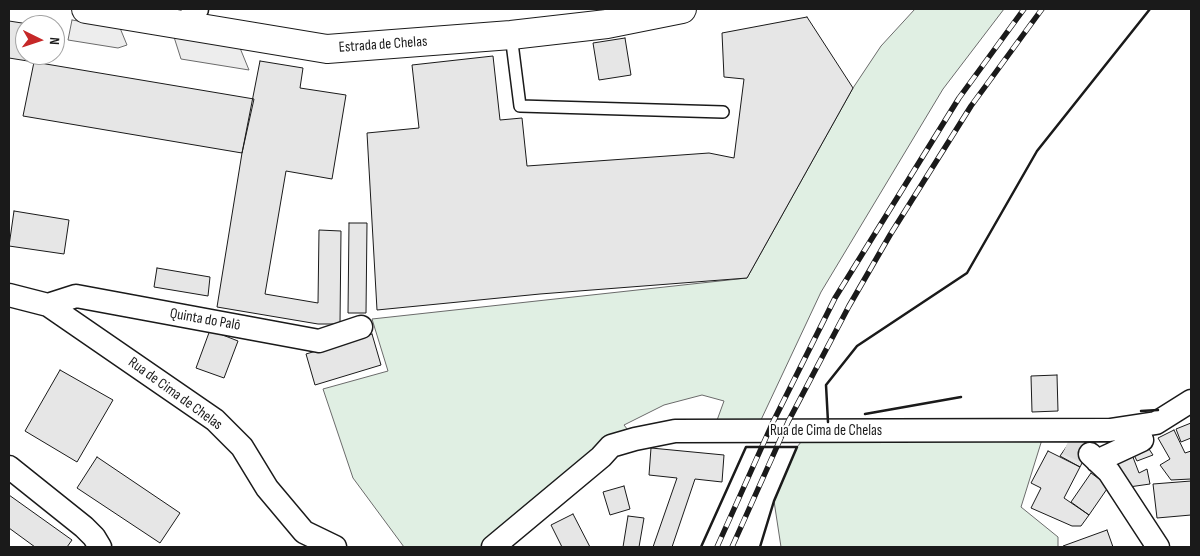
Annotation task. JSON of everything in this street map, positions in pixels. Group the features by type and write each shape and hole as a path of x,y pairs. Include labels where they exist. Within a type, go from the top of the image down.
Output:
{"main road":[{"name":"Estrada de Chelas","path":"86,9 191,17 327,49 511,35 607,24 682,9"}],"street":[{"name":"Rua de Cima de Chelas","path":"9,295 48,304 215,420 242,447 302,540 335,547"},
{"name":"Quinta do Palô","path":"48,304 76,296 319,341 361,327"},
{"name":"Rua de Cima de Chelas","path":"493,547 601,457 611,446 635,439 676,431 1059,437 1156,423 1191,401"},
{"path":"1142,440 1094,457 1109,472 1158,547"},
{"path":"9,467 84,527 94,536 100,547"}],"lane":[{"path":"511,35 520,106 723,112"}],"green space":[{"path":"915,9 1004,9 943,89 821,292 760,422 716,423 724,401 702,395 664,405 624,425 635,439 493,547 404,547 353,478 323,389 388,371 372,319 747,278 853,88 881,46"},
{"path":"1045,430 1021,507 1058,537 1058,547 781,547 774,501 797,447 810,431"}],"shaded area":[{"path":"72,20 120,28 127,45 118,48 68,40"},
{"path":"174,37 240,48 249,70 181,59"}],"building":[{"path":"807,17 853,88 747,278 540,294 377,310 367,133 419,128 412,65 493,56 500,120 522,118 527,166 709,153 734,158 744,79 724,77 722,33"},
{"path":"9,21 15,22 15,59 9,58"},
{"path":"625,38 631,75 599,80 593,43"},
{"path":"260,61 303,68 300,88 346,95 332,179 286,171 265,294 318,303 319,230 341,231 340,324 318,324 217,307 242,153"},
{"path":"33,65 52,65 254,99 242,153 23,116"},
{"path":"14,211 69,220 64,254 9,246"},
{"path":"349,223 367,223 366,313 348,313"},
{"path":"157,268 210,277 208,296 154,287"},
{"path":"210,330 238,341 224,378 196,368"},
{"path":"372,334 381,365 315,385 306,354"},
{"path":"60,370 113,400 77,462 25,431"},
{"path":"1057,375 1058,411 1032,412 1031,376"},
{"path":"1191,423 1191,438 1181,442 1176,429"},
{"path":"1174,430 1185,453 1191,451 1191,479 1171,480 1160,465 1170,459 1158,438"},
{"path":"1076,433 1097,434 1080,467 1060,456"},
{"path":"1147,446 1153,455 1137,461 1132,451"},
{"path":"651,448 724,455 722,482 695,479 672,547 653,547 677,478 649,475"},
{"path":"1048,451 1080,467 1064,498 1089,515 1081,526 1072,526 1031,508 1041,488 1031,483"},
{"path":"1131,452 1139,473 1147,469 1150,484 1129,487 1114,470 1118,458"},
{"path":"97,457 180,513 160,543 77,488"},
{"path":"1091,473 1109,486 1089,515 1071,502"},
{"path":"1191,481 1191,515 1157,518 1153,484"},
{"path":"624,486 630,509 610,515 603,492"},
{"path":"9,495 72,540 67,547 35,547 9,528"},
{"path":"573,514 590,547 562,547 551,525"},
{"path":"628,516 644,518 639,547 623,547"},
{"path":"1107,530 1113,547 1063,547 1063,546"}],"tunnel":[{"path":"1067,444 1090,454"}],"railway":[{"path":"717,547 773,422 835,298 959,98 1024,9"},
{"path":"732,547 788,422 849,306 890,235 971,106 1042,9"}],"wall":[{"path":"828,422 826,385 857,346 967,273 1037,151 1150,9"},
{"path":"865,414 961,397"},
{"path":"1141,411 1158,410"},
{"path":"701,547 746,447 797,447 774,501 760,547"}]}
